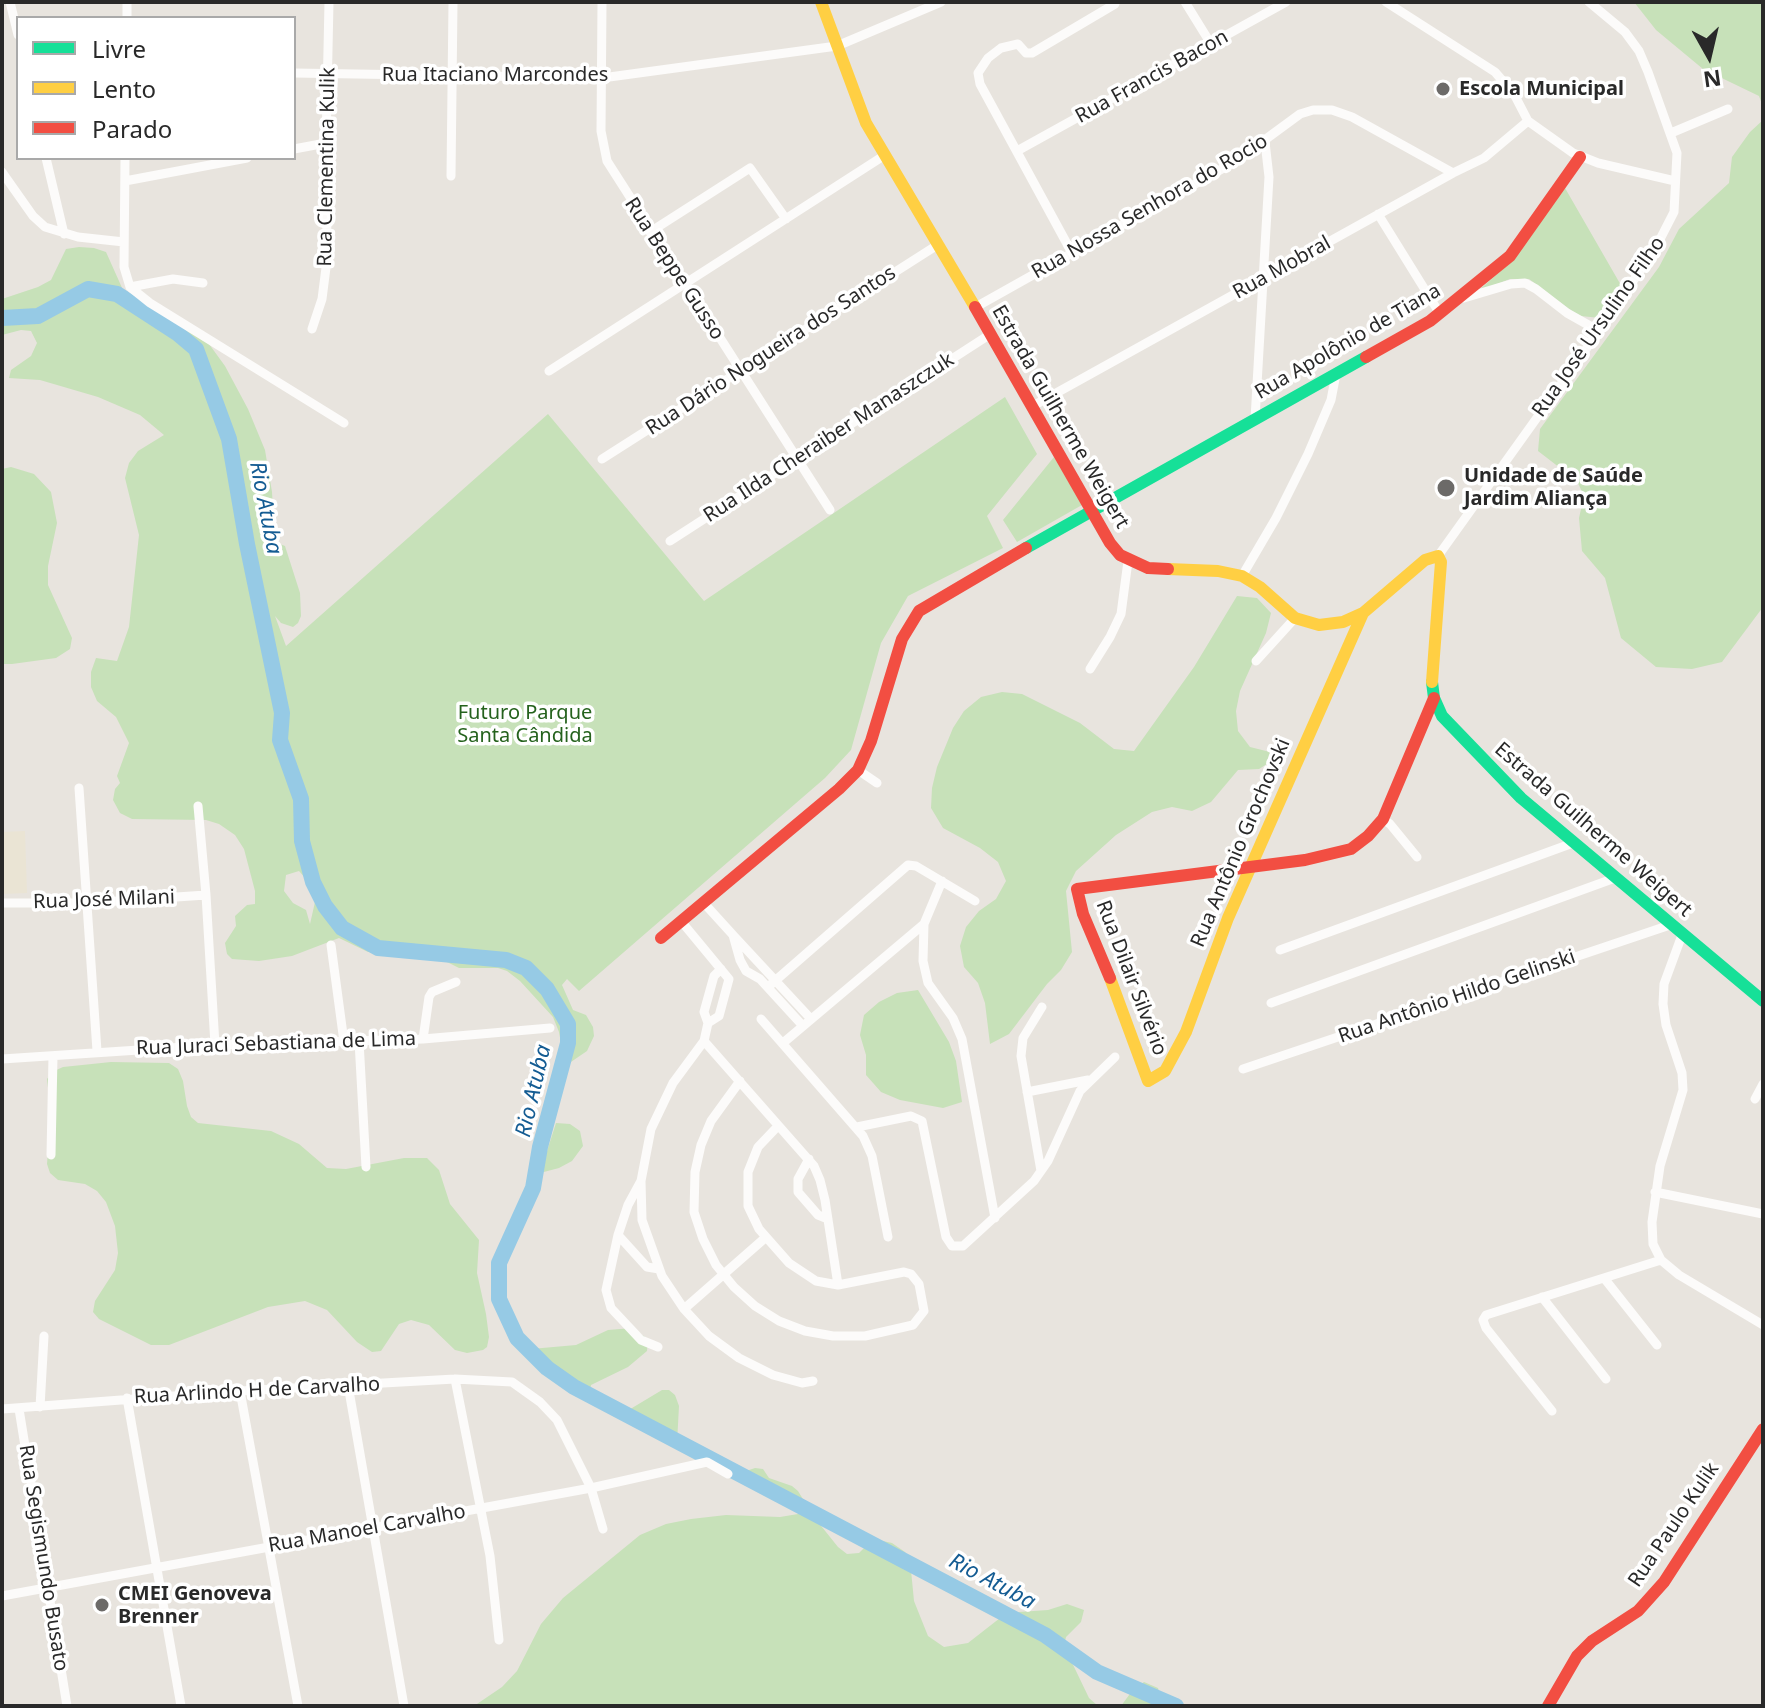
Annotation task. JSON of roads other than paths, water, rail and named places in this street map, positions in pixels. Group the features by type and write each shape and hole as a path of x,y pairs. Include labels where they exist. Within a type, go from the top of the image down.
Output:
{"street":[{"path":"10,2 16,27"},
{"name":"Rua Clementina Kulik","path":"312,329 322,299 327,260 329,2"},
{"path":"451,176 453,2"},
{"name":"Rua Beppe Gusso","path":"602,2 604,151 613,173 830,510"},
{"name":"Estrada Guilherme Weigert","path":"821,2 859,107 885,155 1114,549 1128,561"},
{"path":"1185,2 1211,44"},
{"name":"Rua Francis Bacon","path":"1017,151 1286,2"},
{"path":"1386,2 1495,72 1514,94 1528,121 1580,157 1675,181"},
{"name":"Rua José Ursulino Filho","path":"1438,556 1599,331 1666,230 1674,212 1677,153 1639,51 1625,32 1589,2"},
{"name":"Rua Itaciano Marcondes","path":"296,73 602,78 837,46 934,3"},
{"path":"1072,253 978,78 981,66 991,55 1008,45 1018,44 1026,53 1032,53 1115,4"},
{"path":"1671,133 1728,109"},
{"name":"Rua Nossa Senhora do Rocio","path":"974,308 1265,142 1305,112 1332,110 1352,117 1453,173"},
{"name":"Rua Mobral","path":"1031,407 1484,158 1528,121"},
{"path":"1255,419 1269,177 1265,142"},
{"path":"296,149 326,143"},
{"path":"549,371 885,155"},
{"name":"Rua Apolônio de Tiana","path":"858,770 871,741 902,639 912,619 927,606 1440,314 1510,256 1580,157"},
{"path":"46,160 64,234"},
{"path":"125,160 124,267 130,287 150,303 344,423"},
{"path":"125,181 236,160"},
{"path":"650,232 750,168 786,219"},
{"path":"2,172 39,223 64,234 124,242"},
{"path":"1378,214 1440,314"},
{"name":"Rua Dário Nogueira dos Santos","path":"602,459 939,244"},
{"path":"130,287 173,279 203,283"},
{"path":"1461,298 1525,283 1599,331"},
{"name":"Rua Ilda Cheraiber Manaszczuk","path":"670,541 989,335"},
{"path":"1242,576 1308,454 1331,400 1336,374"},
{"path":"1090,669 1121,614 1128,561 1162,570 1218,571 1242,576 1260,587 1295,618 1310,624 1331,625 1363,613 1425,560 1438,556 1441,562 1432,667 1434,698 1383,819 1359,844 1339,854 1251,867"},
{"name":"Rua Antônio Grochovski","path":"1148,1081 1165,1071 1182,1041 1228,918 1363,613"},
{"path":"1256,661 1295,618"},
{"name":"Estrada Guilherme Weigert","path":"1434,698 1442,716 1512,791 1763,1001"},
{"path":"661,938 858,770 877,783"},
{"path":"79,788 97,1051"},
{"path":"198,806 215,1045"},
{"path":"1383,819 1417,857"},
{"path":"1280,950 1573,843"},
{"path":"772,984 905,867 916,866 975,901"},
{"name":"Rua Dilair Silvério","path":"1148,1081 1119,999 1083,914 1077,889 1251,867"},
{"path":"1271,1003 1615,878"},
{"path":"942,881 924,924 921,948 932,990 953,1018 962,1039 995,1218"},
{"name":"Rua José Milani","path":"2,903 88,903 206,895"},
{"path":"703,902 755,957 772,984 807,1022"},
{"path":"681,921 729,979 719,1016 708,1023"},
{"path":"783,1043 924,924"},
{"name":"Rua Antônio Hildo Gelinski","path":"1243,1069 1670,925"},
{"path":"733,935 742,965 772,984"},
{"path":"1682,935 1664,984 1663,1004 1666,1025 1680,1064 1683,1090 1663,1153 1655,1192 1651,1233 1653,1244 1661,1260 1697,1287 1741,1309 1763,1325"},
{"path":"331,945 344,1042"},
{"path":"742,965 746,959 755,957"},
{"path":"721,969 714,976 704,1012 708,1023 704,1041 673,1083 658,1113 647,1146 641,1181 642,1220 659,1269 684,1309 709,1336 747,1363 791,1381 813,1381"},
{"path":"423,1039 429,997 432,992 456,982"},
{"path":"1041,1171 1021,1046 1026,1030 1042,1007"},
{"path":"761,1019 857,1127 872,1156 888,1237"},
{"name":"Rua Juraci Sebastiana de Lima","path":"2,1059 215,1045 423,1039 550,1028"},
{"path":"359,1041 366,1167"},
{"path":"704,1041 809,1159 820,1180 838,1285"},
{"path":"51,1155 53,1056"},
{"path":"857,1127 911,1116 922,1121 944,1231 952,1246 967,1244 1027,1189 1052,1152 1072,1103 1088,1080 1115,1057"},
{"path":"1027,1092 1088,1080"},
{"path":"740,1081 724,1100 706,1133 694,1185 694,1212 698,1225 709,1252 724,1276 766,1314 819,1334 854,1337 887,1333 913,1325 924,1311 918,1281 907,1273 829,1285 807,1276 780,1255 765,1238 751,1214 746,1181 754,1155 763,1140 778,1126"},
{"path":"1755,1099 1763,1084"},
{"path":"809,1159 798,1179 798,1192 818,1215 828,1219"},
{"path":"641,1181 628,1205 606,1282 609,1303 641,1340 658,1347"},
{"path":"1655,1192 1763,1214"},
{"path":"618,1235 647,1267 659,1269"},
{"path":"684,1309 765,1238"},
{"path":"1552,1411 1483,1320 1489,1313 1661,1260"},
{"path":"1604,1278 1657,1345"},
{"path":"1542,1297 1606,1379"},
{"path":"40,1407 44,1336"},
{"path":"455,1379 490,1556 499,1640"},
{"name":"Rua Arlindo H de Carvalho","path":"2,1409 127,1398 455,1379 512,1382 540,1402 557,1420 591,1488"},
{"path":"348,1385 404,1706"},
{"path":"240,1391 298,1706"},
{"path":"127,1398 181,1706"},
{"name":"Rua Segismundo Busato","path":"19,1409 67,1706"},
{"name":"Rua Paulo Kulik","path":"1548,1706 1577,1656 1592,1641 1638,1611 1664,1582 1763,1429"},
{"name":"Rua Manoel Carvalho","path":"2,1596 591,1488 707,1462 728,1474"},
{"path":"591,1488 603,1529"}],"waterway":[{"name":"Rio Atuba","path":"2,318 38,316 88,289 117,294 196,349 229,439 282,713 280,740 301,799 302,841 313,882 325,906 342,928 378,948 506,960 526,968 547,989 568,1024 568,1043 540,1147 533,1188 499,1263 499,1299 517,1338 547,1368 574,1387 1045,1635 1097,1672 1176,1706"}],"place":[{"name":"Escola Municipal","path":"1443,89"},
{"name":"Unidade de Saúde Jardim Aliança","path":"1446,488"},
{"name":"CMEI Genoveva Brenner","path":"102,1605"}],"park label":[{"name":"Futuro Parque Santa Cândida","path":"525,724"}]}
